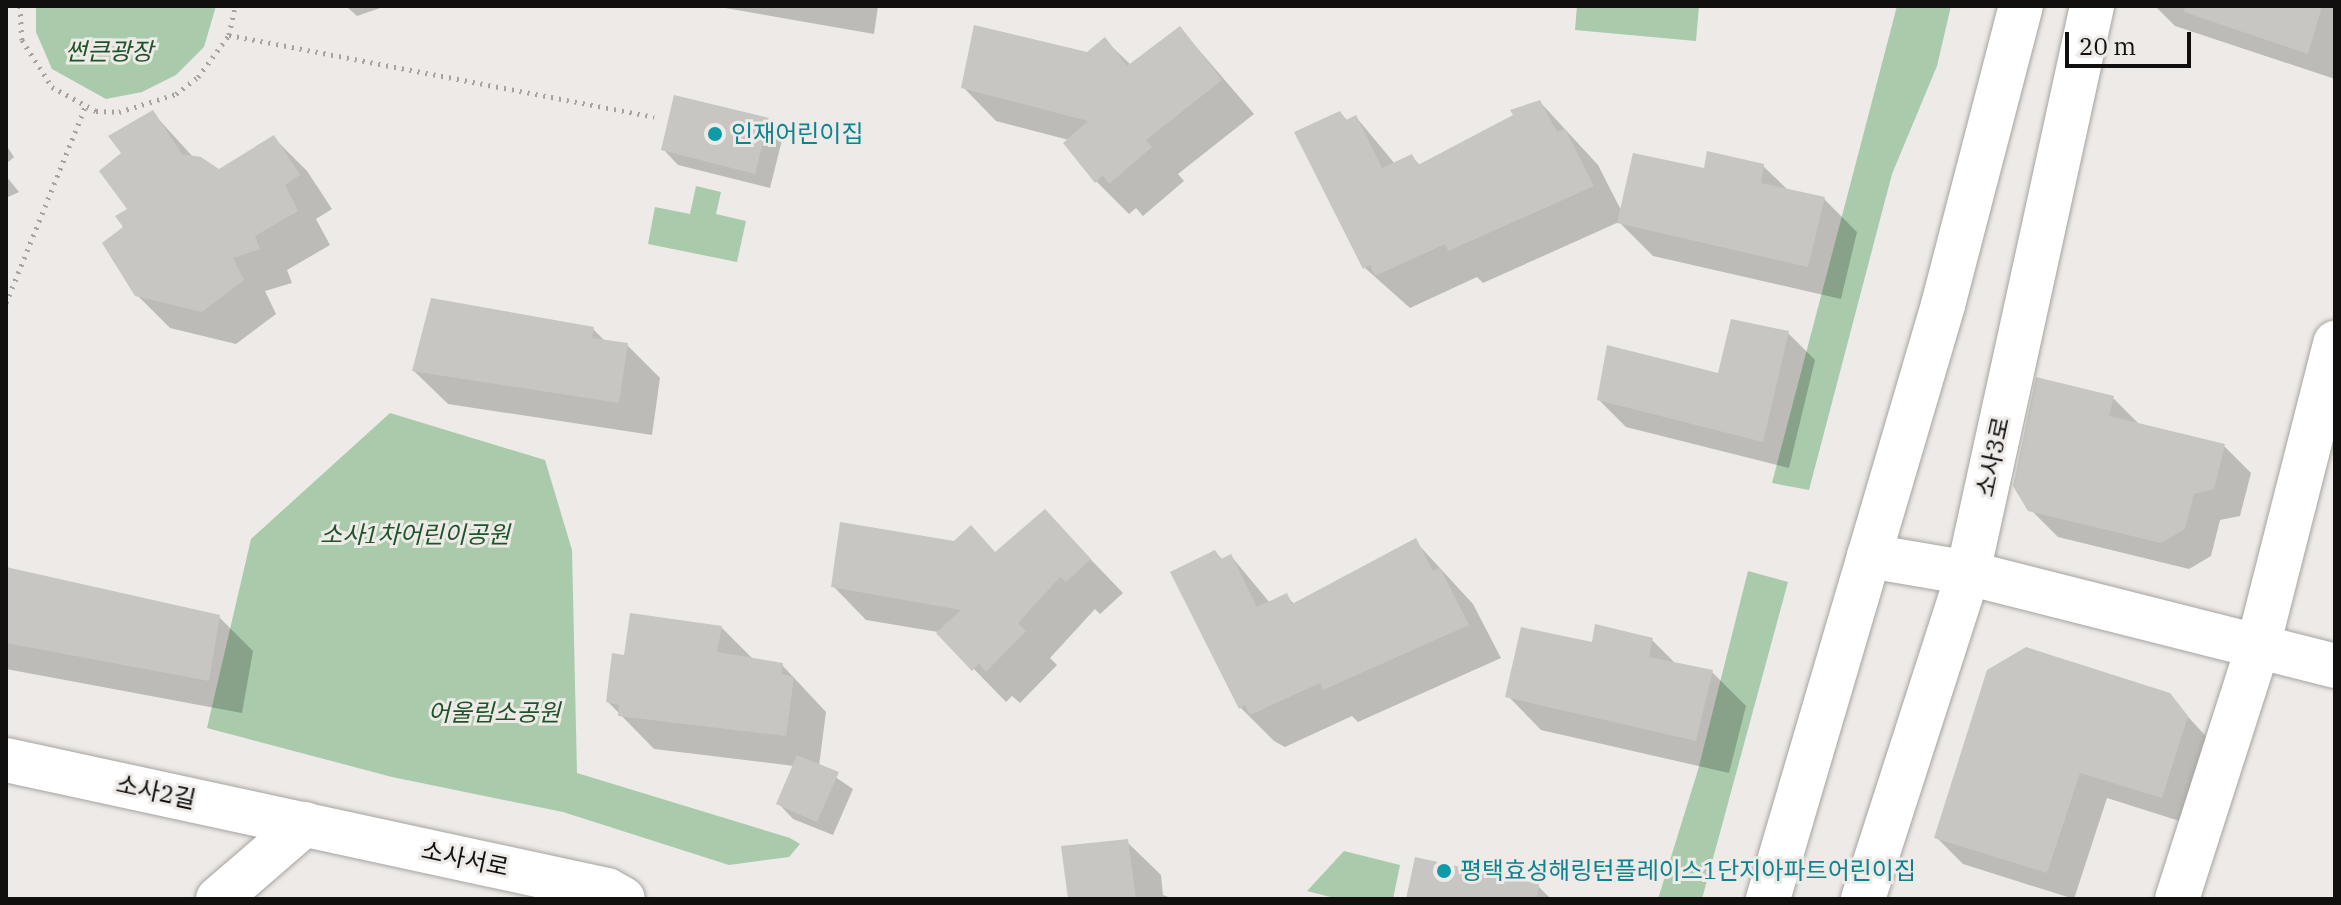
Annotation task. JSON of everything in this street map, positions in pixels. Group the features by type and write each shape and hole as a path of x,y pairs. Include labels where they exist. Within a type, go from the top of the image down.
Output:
{"street":[{"path":"1768,899 1943,305 2021,6"},
{"name":"소사3로","path":"1863,899 1968,573 2092,6"},
{"path":"2177,899 2258,646 2335,343"},
{"path":"1869,556 1968,573 2335,666"},
{"name":"소사2길","path":"6,760 305,824"},
{"path":"218,899 305,824"},
{"name":"소사서로","path":"305,824 607,890 623,899"}],"path":[{"path":"20,6 22,40 30,60 52,87 85,107 119,112 176,94 217,56 229,35 235,6"},
{"path":"229,35 654,117"},
{"path":"6,303 85,107"}],"green space":[{"name":"썬큰광장","path":"36,6 216,6 204,47 176,75 142,92 106,99 52,69 36,32"},
{"path":"1577,6 1699,6 1696,41 1575,30"},
{"path":"1897,6 1951,6 1937,66 1892,174 1809,490 1772,483"},
{"path":"696,186 721,192 716,214 746,221 737,262 648,244 655,207 690,214"},
{"name":"소사1차어린이공원","path":"390,413 545,460 572,550 577,773 790,838 800,844 789,857 729,865 563,812 392,777 207,728 251,539"},
{"path":"1748,571 1788,582 1702,899 1658,899 1698,770"},
{"path":"1344,851 1400,865 1393,899 1338,899 1307,891"}],"building":[{"path":"2185,6 2322,6 2308,54 2184,12"},
{"path":"974,25 1087,52 1105,37 1127,66 1180,26 1222,80 1146,140 1152,147 1109,184 1103,175 1095,183 1063,143 1088,121 961,88"},
{"name":"인재어린이집","path":"674,95 769,118 755,174 661,150"},
{"path":"1540,100 1557,132 1565,129 1594,186 1448,251 1445,244 1375,276 1370,265 1363,269 1294,132 1340,111 1346,120 1356,115 1382,168 1412,154 1418,165 1513,115 1510,110"},
{"path":"153,110 182,154 201,157 219,169 274,135 300,175 285,185 298,211 255,236 260,249 233,258 244,280 202,312 135,296 102,243 123,227 115,216 127,209 99,171 121,153 108,136"},
{"path":"1707,151 1764,164 1761,183 1825,197 1808,267 1617,223 1633,153 1704,168"},
{"path":"431,298 594,327 592,338 628,343 619,403 412,371"},
{"path":"1731,319 1789,331 1763,442 1597,400 1607,345 1718,373"},
{"path":"2036,377 2114,396 2109,416 2225,444 2214,489 2194,494 2185,529 2161,543 2028,511 2013,486"},
{"path":"1045,509 1091,559 1066,582 1060,577 1018,623 1026,631 986,672 979,663 972,671 936,633 961,610 831,587 840,522 954,541 971,525 995,552"},
{"path":"1416,538 1433,571 1440,568 1469,625 1323,690 1320,683 1250,715 1245,705 1239,709 1170,572 1215,550 1221,559 1231,554 1257,607 1287,593 1292,604"},
{"path":"6,567 220,615 209,681 6,643"},
{"path":"630,613 722,626 717,652 783,663 782,674 794,677 786,736 618,716 619,705 606,702 612,653 624,655"},
{"path":"1595,624 1653,638 1649,657 1713,670 1696,741 1505,697 1521,627 1592,642"},
{"path":"2026,647 2170,693 2188,716 2162,798 2080,773 2047,873 1934,838 1987,670"},
{"path":"797,755 839,772 817,822 776,804"},
{"path":"1128,839 1136,899 1068,899 1061,846"},
{"name":"평택효성해링턴플레이스1단지아파트어린이집","path":"1415,857 1539,884 1537,899 1406,899"}],"place":[{"name":"인재어린이집","path":"715,134"},
{"name":"평택효성해링턴플레이스1단지아파트어린이집","path":"1444,871"}],"park label":[{"name":"어울림소공원","path":"494,713"}]}
